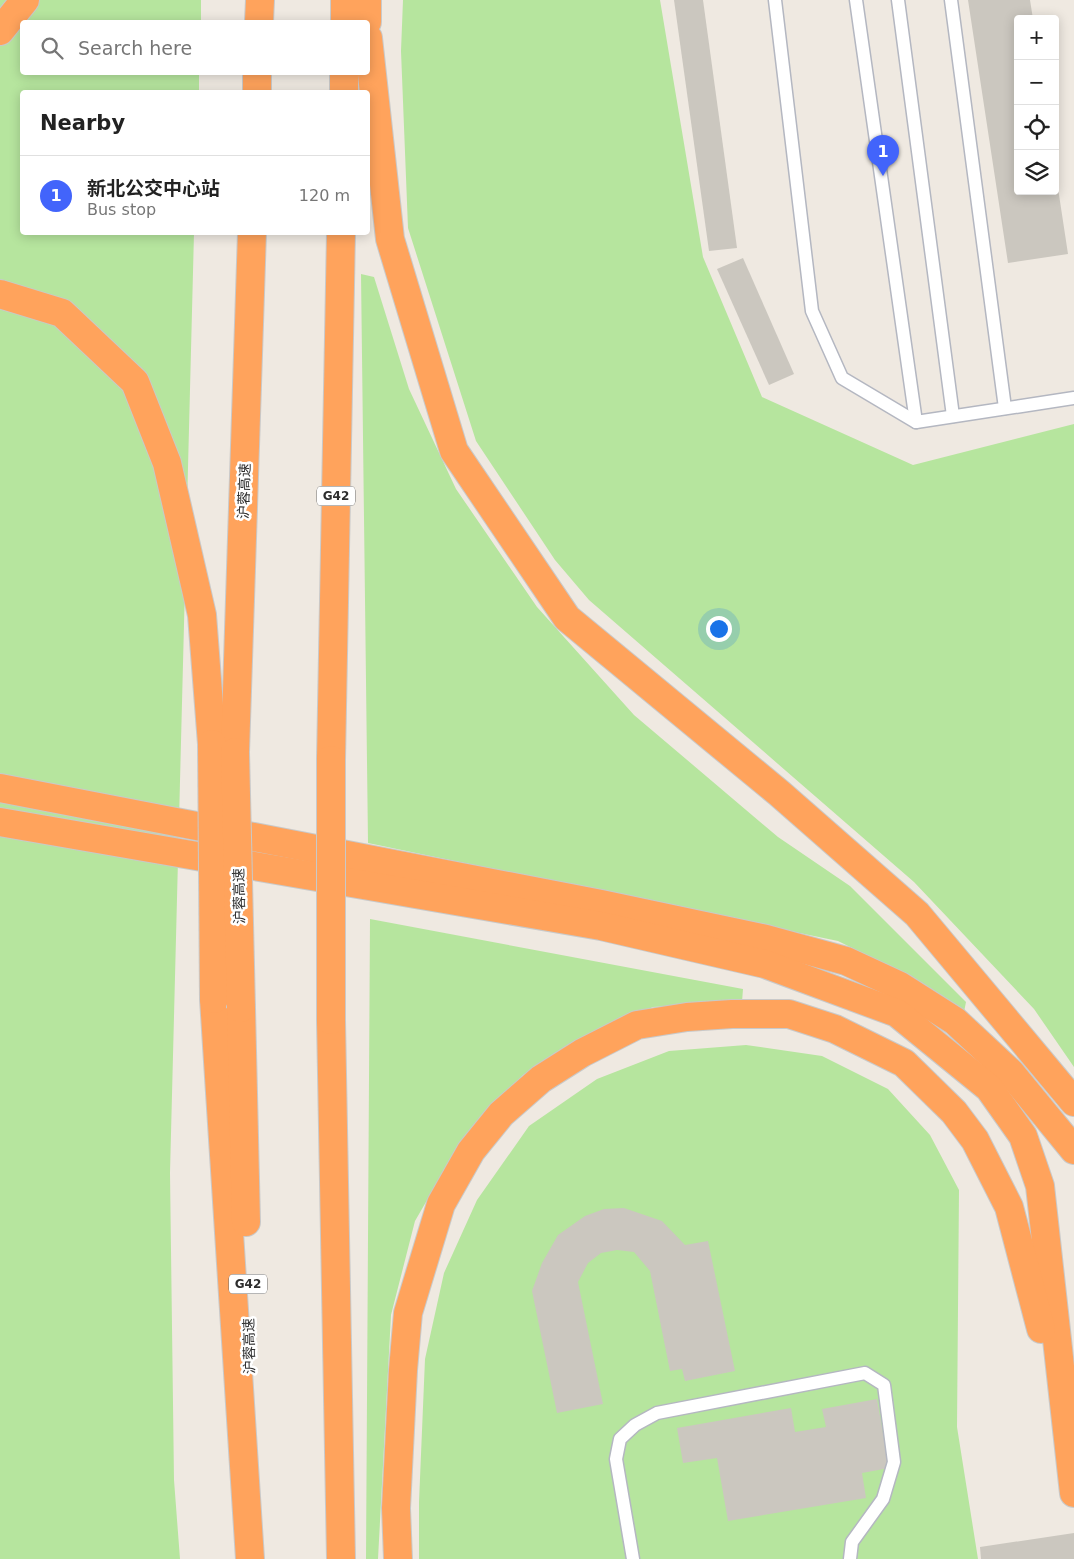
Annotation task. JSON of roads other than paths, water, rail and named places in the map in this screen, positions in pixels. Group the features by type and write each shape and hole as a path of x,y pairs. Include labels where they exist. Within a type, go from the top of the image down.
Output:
{"highway":[{"path":"0,31 25,0"},
{"path":"259,20 260,0"},
{"path":"345,0 345,20"},
{"path":"367,0 367,20"},
{"path":"370,56 390,239 454,451 567,618 779,793 917,914 1074,1102"},
{"path":"257,90 258,75"},
{"path":"344,75 344,90"},
{"name":"沪蓉高速","path":"252,235 224,748 241,1008 254,1559"},
{"name":"G42","path":"341,235 331,760 331,1020 341,1559"},
{"path":"0,294 62,313 135,382 168,463 202,615 224,748 214,999 250,1559"},
{"path":"0,788 601,904 766,939 846,961 900,986 955,1022 1011,1073 1074,1150"},
{"path":"0,822 601,926 765,964 897,1013 990,1088 1023,1136 1040,1186 1065,1427 1074,1493"},
{"path":"398,1559 396,1508 408,1313 441,1204 471,1151 501,1114 541,1079 582,1053 636,1026 687,1017 732,1014 789,1014 835,1029 904,1063 954,1112 975,1140 1009,1207 1065,1427"}],"lane":[{"path":"775,0 812,311 842,378 916,422 1074,398"},
{"path":"856,0 916,422"},
{"path":"898,0 953,416"},
{"path":"952,0 1005,408"},
{"path":"634,1559 616,1459 620,1439 635,1425 657,1413 865,1373 884,1385 894,1462 883,1499 852,1542 850,1559"}],"place":[{"name":"新北公交中心站","path":"883,176"}]}
